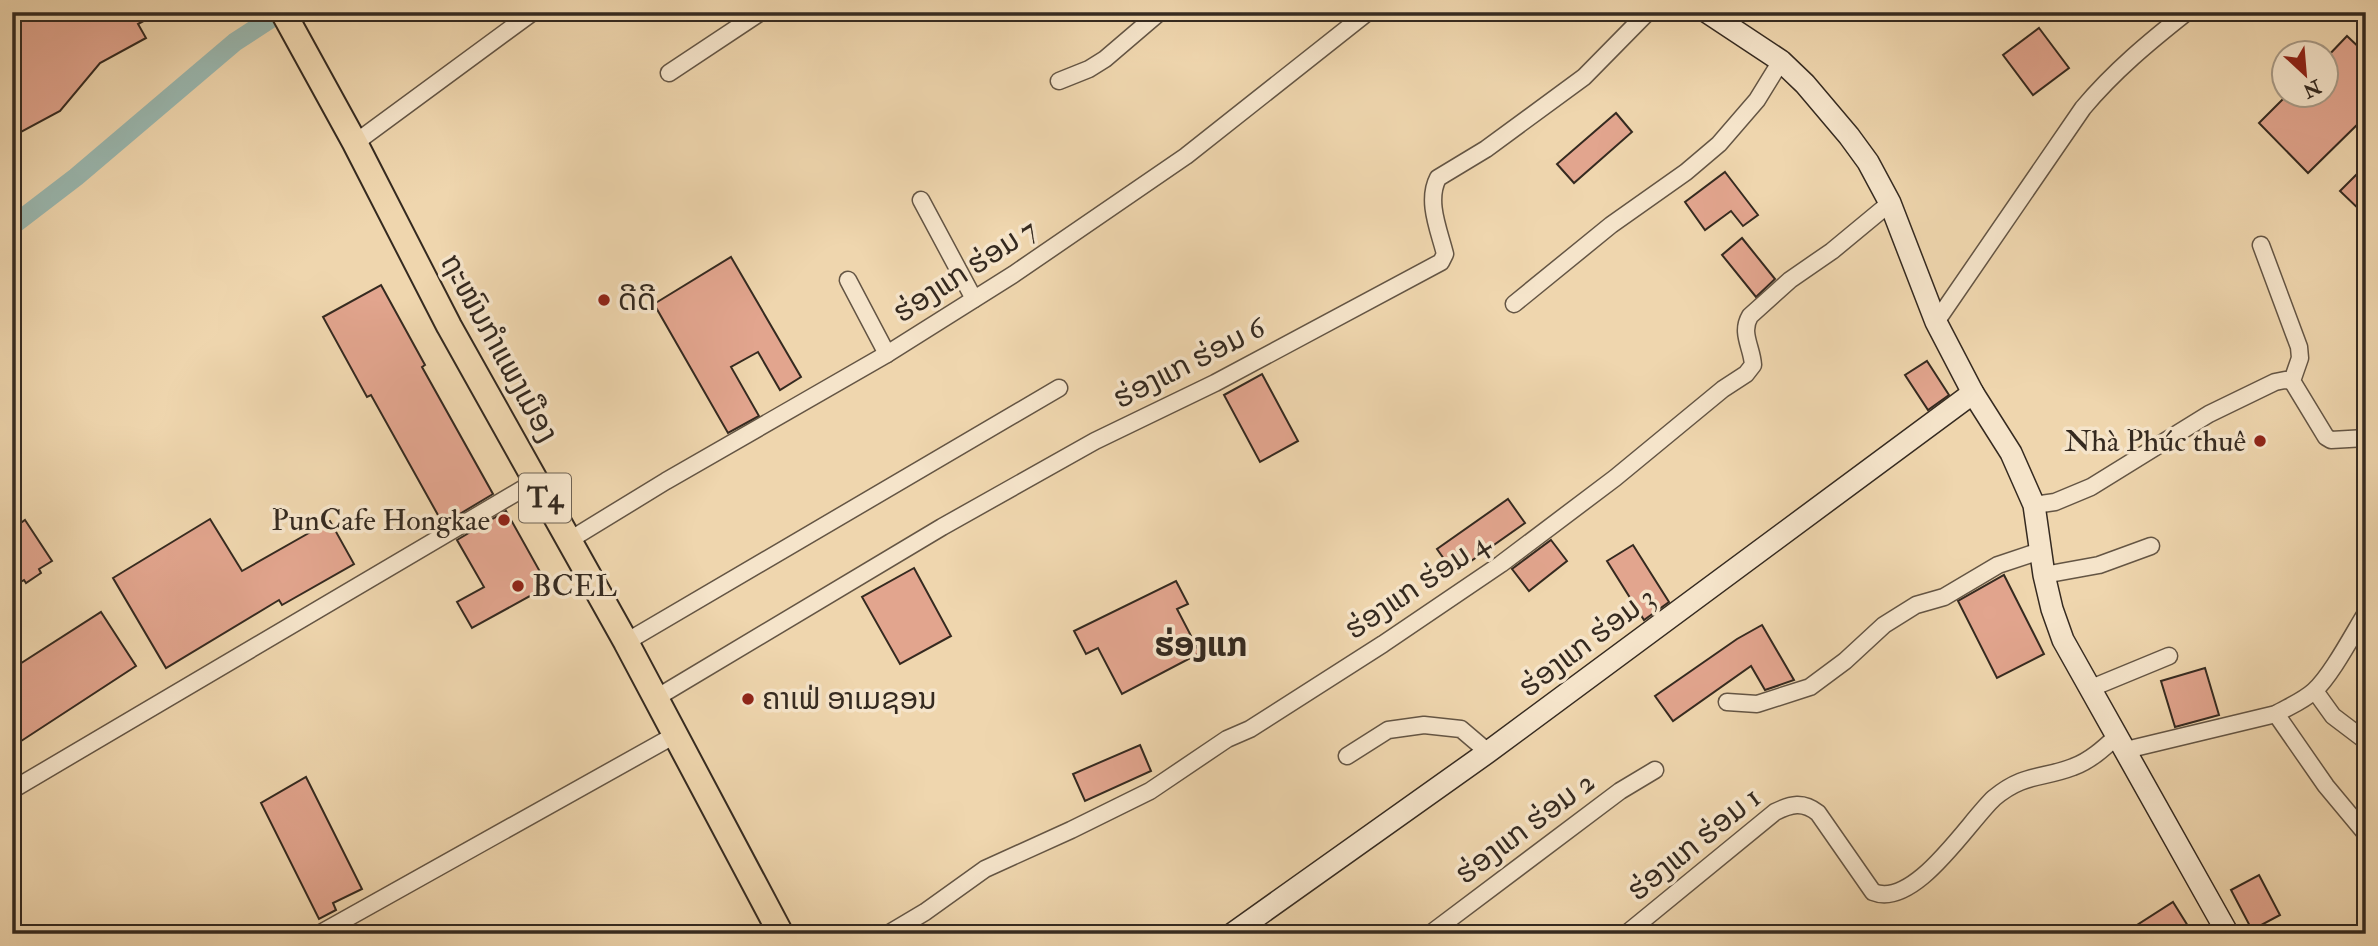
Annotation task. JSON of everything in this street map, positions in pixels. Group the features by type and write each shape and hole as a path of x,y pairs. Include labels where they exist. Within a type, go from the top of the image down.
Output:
{"main road":[{"name":"ຖະໜົນກຳແພງເມືອງ","path":"283,12 355,143 449,326 626,642 781,934"}],"street":[{"path":"355,143 533,12"},
{"path":"669,73 761,12"},
{"path":"1059,80 1097,64 1160,12"},
{"name":"ຮ່ອງແກ ຮ່ອມ 7","path":"568,541 666,481 887,354 974,299 1186,156 1368,12"},
{"name":"ຮ່ອງແກ ຮ່ອມ 6","path":"656,698 942,527 1083,448 1337,319 1441,262 1445,254 1434,215 1433,196 1438,178 1486,149 1584,77 1648,12"},
{"path":"1707,12 1781,61 1805,84 1868,162 1890,203 1936,322 1973,393 2011,453 2034,505 2044,575 2063,640 2228,934"},
{"path":"1936,322 2083,108 2106,80 2187,12"},
{"path":"1514,304 1611,225 1686,172 1719,144 1757,100 1781,61"},
{"path":"921,200 974,299"},
{"name":"ຮ່ອງແກ ຮ່ອມ 4","path":"888,934 925,912 985,869 1150,791 1227,740 1250,729 1328,680 1501,564 1615,478 1723,389 1746,374 1752,365 1745,332 1750,316 1790,280 1832,251 1890,203"},
{"path":"2261,245 2299,347 2300,358 2292,381 2326,438 2366,438"},
{"path":"848,281 887,354"},
{"path":"2034,505 2073,496 2209,414 2275,382 2292,381"},
{"path":"626,642 1059,388"},
{"name":"ຮ່ອງແກ ຮ່ອມ 3","path":"1232,934 1489,752 1973,393"},
{"path":"12,790 536,481"},
{"path":"2044,575 2099,565 2151,546"},
{"path":"1727,702 1757,704 1810,687 1845,661 1884,625 1916,605 1944,597 1998,565 2040,551"},
{"path":"2122,743 2276,714 2315,691 2366,613"},
{"path":"2089,689 2169,656"},
{"path":"2315,691 2333,716 2366,741"},
{"path":"2276,714 2326,786 2366,834"},
{"path":"1347,756 1388,730 1424,725 1461,729 1489,752"},
{"path":"319,934 675,735"},
{"name":"ຮ່ອງແກ ຮ່ອມ 1","path":"1626,934 1774,812 1788,805 1809,807 1818,813 1872,892 1879,895 1895,894 1913,882 1959,841 1994,799 2017,782 2038,774 2073,768 2100,751 2122,743"},
{"name":"ຮ່ອງແກ ຮ່ອມ 2","path":"1430,934 1620,792 1655,770"}],"building":[{"path":"12,12 160,12 138,24 146,38 100,63 60,111 21,132 12,116"},
{"path":"2039,28 2069,68 2033,95 2003,55"},
{"path":"2347,36 2366,54 2366,116 2308,173 2259,123 2274,108 2340,108 2340,43"},
{"path":"1616,113 1632,132 1574,183 1557,164"},
{"path":"2366,165 2366,216 2340,191"},
{"path":"1725,172 1758,215 1743,226 1731,211 1705,230 1685,202"},
{"path":"1742,238 1775,279 1756,297 1722,255"},
{"path":"731,257 801,377 780,390 758,352 731,367 759,416 728,433 654,304"},
{"path":"381,285 425,365 422,367 493,494 443,524 371,395 367,397 323,317"},
{"path":"1927,361 1949,395 1928,410 1905,375"},
{"path":"1262,374 1298,441 1260,462 1224,395"},
{"path":"1508,499 1525,523 1454,573 1437,549"},
{"path":"506,511 548,586 472,628 457,602 484,587 457,540"},
{"path":"210,519 242,571 330,521 354,564 282,605 279,600 166,668 113,578"},
{"path":"25,520 52,561 39,569 41,573 26,583 24,580 12,587 12,529"},
{"path":"1551,540 1567,561 1529,591 1512,569"},
{"path":"1633,545 1669,602 1644,620 1607,561"},
{"path":"914,568 951,636 900,664 862,597"},
{"path":"2004,575 2044,654 1997,678 1958,601"},
{"path":"1176,581 1188,604 1177,609 1200,653 1122,694 1098,648 1086,654 1074,631"},
{"path":"101,612 136,666 12,747 12,669"},
{"path":"1762,625 1794,680 1765,690 1751,666 1673,721 1655,696 1737,639"},
{"path":"2205,668 2219,715 2175,727 2161,681"},
{"path":"1140,745 1151,771 1085,801 1073,774"},
{"path":"306,777 362,889 333,903 336,910 319,919 261,803"},
{"path":"2259,875 2280,915 2252,930 2231,890"},
{"path":"2173,902 2193,934 2123,934"}],"waterway":[{"path":"12,226 76,177 235,42 281,12"}],"place":[{"name":"ດີດີ","path":"604,300"},
{"name":"Nhà Phúc thuê","path":"2260,441"},
{"name":"PunCafe Hongkae","path":"504,520"},
{"name":"BCEL","path":"518,586"},
{"name":"ຄາເຟ່ ອາເມຊອນ","path":"748,699"}],"district":[{"name":"ຮ່ອງແກ","path":"1201,645"}]}
